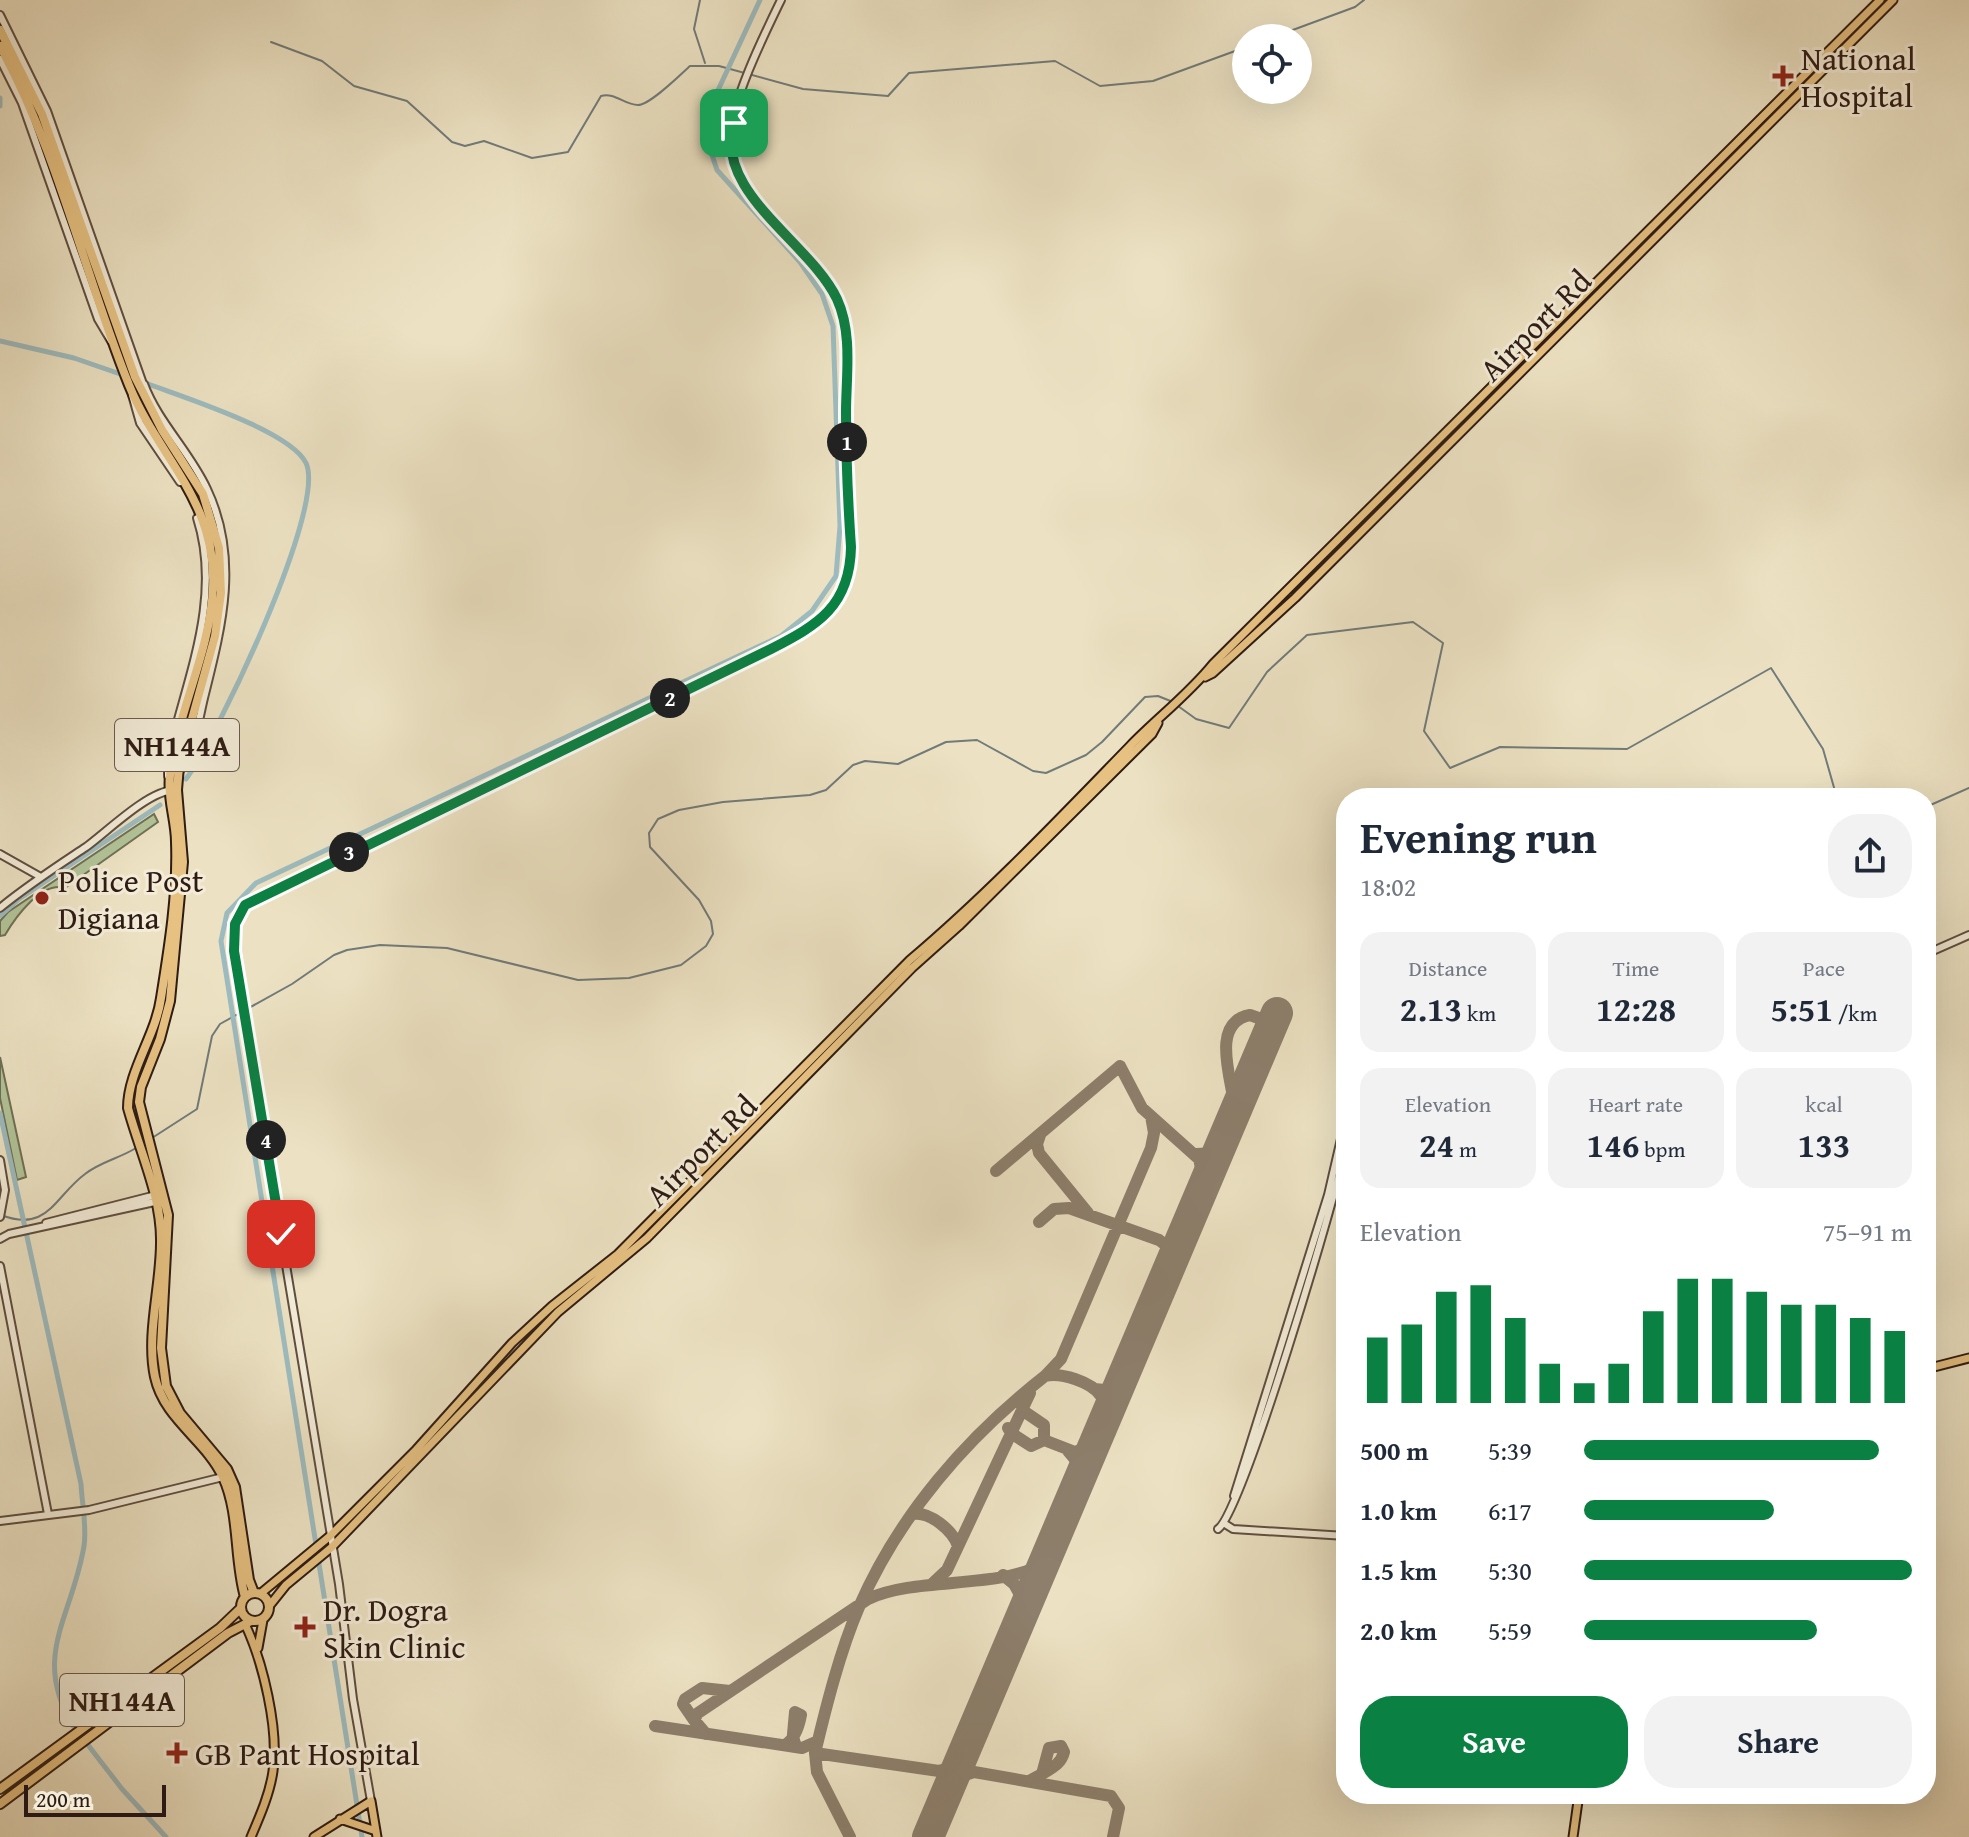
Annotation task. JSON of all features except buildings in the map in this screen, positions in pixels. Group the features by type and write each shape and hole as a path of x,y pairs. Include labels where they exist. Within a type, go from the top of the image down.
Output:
{"highway":[{"name":"NH144A","path":"0,30 42,114 135,381"},
{"name":"NH144A","path":"0,46 34,118 114,343 201,511 210,574 209,621 169,780 183,862 176,951 164,1027 139,1095 147,1151 169,1229 161,1348 166,1386 180,1413 227,1469 235,1487 253,1594"},
{"name":"NH144A","path":"147,1151 133,1127 128,1108 129,1092 159,1010 175,882 173,790 215,636 222,574 210,510 196,481 172,452"},
{"name":"NH144A","path":"159,1197 161,1245 152,1348 156,1379 171,1411 207,1452 223,1477 253,1594"},
{"name":"NH144A","path":"0,1789 220,1628 253,1594"},
{"path":"253,1594 270,1605 263,1620"},
{"path":"241,1608 248,1623"},
{"name":"NH144A","path":"0,1804 228,1633 248,1623 263,1620"}],"main road":[{"path":"253,1594 330,1536 415,1451 512,1343 618,1254 910,960 1078,801 1147,728 1161,719 1205,677 1213,664 1349,527 1880,0"},
{"name":"Airport Rd","path":"1205,677 1295,598 1893,0"},
{"name":"Airport Rd","path":"270,1605 286,1585 332,1547 558,1312 647,1238 912,968 1045,842 1152,734 1161,719"},
{"path":"1936,1366 1969,1358"},
{"path":"257,1650 263,1620"},
{"path":"248,1623 257,1650 275,1753 272,1776 251,1837"},
{"path":"314,1837 367,1803 374,1832"},
{"path":"1573,1837 1578,1804"},
{"path":"343,1820 374,1832"}],"street":[{"path":"367,1803 332,1547 244,1014 234,930 245,905 771,649 825,617 841,594 851,547 846,336 837,299 824,278 756,200 732,163 730,137 744,84 781,0"},
{"path":"0,15 47,111 135,381 136,416 172,452"},
{"path":"0,59 22,103 102,329 114,343"},
{"path":"0,908 39,876 85,848 154,796 173,790"},
{"path":"0,854 39,876"},
{"path":"1936,950 1969,935"},
{"path":"0,1160 5,1190 0,1217"},
{"path":"1218,1529 1225,1524 1232,1503 1328,1195 1336,1160"},
{"path":"1232,1503 1239,1491 1312,1270 1336,1182"},
{"path":"0,1239 18,1231 159,1197"},
{"path":"0,1266 48,1514"},
{"path":"0,1521 83,1510 223,1477"},
{"path":"1225,1524 1233,1529 1336,1535"}],"green space":[{"path":"154,814 158,822 65,888 56,887 38,895 5,935 0,936 0,921 8,912"},
{"path":"0,1057 26,1177 17,1180 0,1098"}],"waterway":[{"path":"700,0 694,29 705,63"},
{"path":"362,1837 221,941 227,913 256,883 781,636 812,611 836,576 840,526 833,326 822,294 800,262 717,170 707,140 713,101 760,0"},
{"path":"1309,24 1355,7 1364,0"},
{"path":"271,42 322,61 354,86 407,101 452,142 465,146 484,141 532,158 568,152 601,96 643,104 690,66 719,66 803,89 888,96 909,73 1055,61 1100,86 1153,81 1232,52"},
{"path":"0,98 0,106"},
{"path":"0,341 74,358 126,376"},
{"path":"143,382 257,427 279,438 306,463 308,487 300,525 266,622 221,718 186,779"},
{"path":"1178,706 1196,719 1229,728 1267,672 1307,635 1413,622 1443,643 1424,731 1450,768 1500,747 1627,749 1771,668 1823,749 1834,788"},
{"path":"152,1138 197,1109 212,1036 220,1024 292,984 334,955 380,945 447,948 578,980 629,978 681,965 706,946 713,934 711,921 699,900 650,847 649,833 658,819 679,810 723,802 810,795 826,790 853,765 865,761 898,764 946,742 977,740 1033,771 1046,773 1086,755 1145,697 1158,696 1173,702"},
{"path":"1936,803 1969,788"},
{"path":"0,916 19,899 160,805"},
{"path":"0,1113 81,1484 84,1546 55,1657 55,1678 61,1701 73,1726"},
{"path":"1,1215 17,1219 40,1216 91,1170 136,1148"},
{"path":"88,1745 122,1789 166,1837"}],"taxiway":[{"path":"1235,1113 1226,1043 1237,1020 1250,1015 1264,1020 1272,1034 1252,1073"},
{"path":"996,1171 1120,1066 1142,1108 1199,1159 1205,1184"},
{"path":"1045,1376 1061,1359 1151,1148 1154,1133 1151,1116"},
{"path":"1040,1135 1037,1144 1039,1153 1088,1213"},
{"path":"1196,1154 1218,1153"},
{"path":"1039,1222 1054,1209 1069,1208 1159,1240 1167,1246 1173,1259"},
{"path":"850,1837 817,1772 815,1753 852,1624 875,1573 894,1541 962,1452 1045,1376 1067,1377 1091,1386 1102,1398 1107,1416"},
{"path":"1094,1389 1105,1390 1120,1383"},
{"path":"931,1585 947,1570 1030,1393"},
{"path":"1022,1410 1044,1425 1044,1440"},
{"path":"1008,1428 1031,1446 1044,1440 1075,1452 1095,1444"},
{"path":"1068,1451 1078,1463 1081,1477"},
{"path":"913,1514 940,1523 958,1546"},
{"path":"706,1734 694,1720 698,1713 868,1599 910,1587 1005,1577 1044,1563"},
{"path":"1003,1575 1014,1584 1026,1606"},
{"path":"694,1720 683,1704 685,1699 702,1688 730,1691"},
{"path":"785,1745 788,1742 791,1739 794,1736 799,1723 801,1715 795,1712 793,1734 793,1736 793,1737 794,1739 794,1742 797,1747"},
{"path":"655,1726 802,1748 818,1741"},
{"path":"1029,1781 1042,1774 1049,1770 1058,1763 1064,1752 1061,1746 1049,1748 1042,1774"},
{"path":"815,1753 939,1771 959,1765"},
{"path":"953,1779 974,1772 1111,1796 1119,1808 1113,1837"}],"runway":[{"path":"928,1837 1277,1013"}],"place":[{"name":"National Hospital","path":"1783,76"},
{"name":"Police Post Digiana","path":"42,898"},
{"name":"Dr. Dogra Skin Clinic","path":"305,1627"},
{"name":"GB Pant Hospital","path":"177,1753"}],"route":[{"path":"281,1234 234,951 235,924 245,905 771,649 825,617 841,594 851,547 847,471 847,342 841,312 824,278 756,200 737,172 729,144 734,123"}]}
